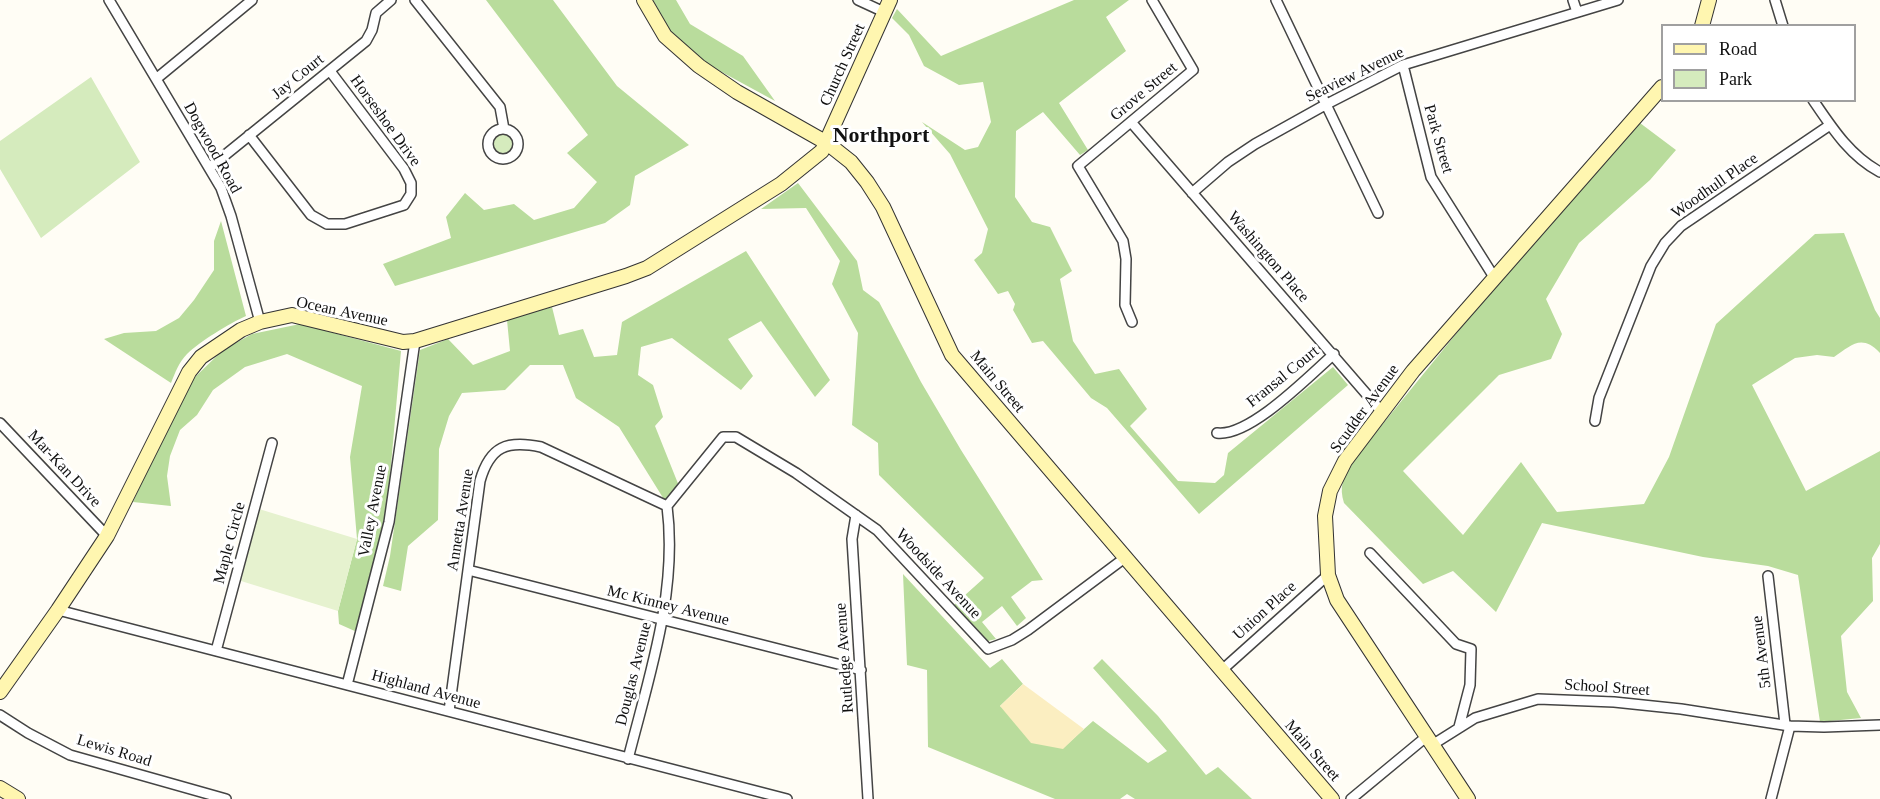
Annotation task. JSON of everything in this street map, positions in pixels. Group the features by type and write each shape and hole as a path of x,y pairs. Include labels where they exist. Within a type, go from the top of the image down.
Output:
{"main road":[{"name":"Main Street","path":"644,0 665,36 690,59 737,92 827,143 851,162 883,207 952,355 1332,799"},
{"path":"1703,24 1709,0"},
{"name":"Church Street","path":"827,143 887,6"},
{"name":"Scudder Avenue","path":"1468,799 1345,615 1335,596 1328,575 1324,529 1327,501 1345,461 1413,371 1661,88"},
{"name":"Ocean Avenue","path":"0,692 107,536 189,372 201,357 241,330 260,322 292,315 403,342 415,341 626,276 647,268 790,177 822,151 827,143"},
{"path":"0,788 18,799"}],"street":[{"name":"Dogwood Road","path":"109,0 221,189 231,216 260,322"},
{"path":"156,80 252,0"},
{"name":"Jay Court","path":"210,168 366,41 372,30 376,13 391,0"},
{"path":"416,0 500,107 504,129"},
{"path":"858,0 887,6"},
{"name":"Grove Street","path":"1132,322 1125,304 1126,260 1123,241 1078,166 1193,70 1152,0"},
{"path":"1276,0 1378,213"},
{"path":"1573,0 1576,12"},
{"name":"Seaview Avenue","path":"1192,193 1241,152 1403,65 1618,0"},
{"path":"1775,0 1782,24"},
{"name":"Park Street","path":"1403,65 1431,177 1494,277"},
{"name":"Horseshoe Drive","path":"249,135 311,215 327,224 345,224 404,205 411,194 411,183 404,169 330,71"},
{"path":"1814,102 1848,148 1867,165 1880,172"},
{"name":"Washington Place","path":"1131,122 1382,412"},
{"name":"Woodhull Place","path":"1595,421 1599,398 1647,277 1665,243 1681,226 1830,125"},
{"name":"Valley Avenue","path":"347,685 389,522 415,341"},
{"name":"Fransal Court","path":"1217,433 1233,432 1270,410 1334,354"},
{"name":"Mar-Kan Drive","path":"0,423 107,536"},
{"name":"Woodside Avenue","path":"667,506 723,437 735,437 796,473 877,530 988,649 1012,640 1028,630 1126,557"},
{"name":"Maple Circle","path":"216,651 272,443"},
{"name":"Annetta Avenue","path":"449,711 480,481 484,467 491,456 504,446 523,443 541,447 667,506"},
{"name":"Douglas Avenue","path":"628,759 663,620 671,534 667,506"},
{"name":"Rutledge Avenue","path":"856,515 852,539 868,799"},
{"path":"1370,553 1456,644 1472,649 1470,685 1459,727"},
{"name":"Mc Kinney Avenue","path":"468,570 861,670"},
{"name":"Union Place","path":"1222,670 1328,575"},
{"name":"5th Avenue","path":"1768,576 1787,725 1771,799"},
{"name":"Highland Avenue","path":"58,610 787,799"},
{"name":"School Street","path":"1351,799 1429,741 1475,718 1538,699 1658,706 1787,725 1824,728 1880,725"},
{"name":"Lewis Road","path":"0,715 70,755 226,799"}],"green space":[{"path":"486,0 553,0 617,86 689,145 635,176 630,205 605,223 395,286 383,264 451,238 446,217 465,193 484,210 514,204 534,220 574,208 597,182 567,153 588,135"},
{"path":"653,0 676,0 690,24 743,56 775,101 707,64 671,32"},
{"path":"1074,0 1129,0 1106,17 1126,51 1059,103 1088,150 1080,155 1043,112 1016,131 1015,197 1032,222 1050,227 1072,271 1060,279 1073,341 1095,374 1119,369 1147,409 1130,426 1178,481 1215,483 1224,475 1228,453 1333,367 1348,385 1199,514 1107,408 1091,398 1043,341 1032,343 1013,310 1015,304 1008,291 998,294 974,260 982,253 988,229 950,154 922,122 965,150 978,147 991,122 983,82 959,85 924,66 909,35 892,18 897,9 941,56"},
{"path":"91,77 140,162 41,238 0,169 0,141"},
{"path":"1640,123 1676,150 1650,180 1579,243 1546,299 1562,334 1551,359 1499,375 1403,471 1463,535 1521,462 1557,512 1644,504 1669,457 1716,324 1815,234 1844,233 1880,318 1880,353 1867,344 1856,343 1834,357 1817,355 1795,358 1752,385 1806,491 1880,451 1880,544 1872,558 1873,601 1841,636 1847,692 1861,718 1820,722 1798,575 1768,566 1703,557 1542,523 1496,612 1453,571 1423,584 1344,503 1343,483 1351,463 1499,281"},
{"path":"503,130 512,134 516,143 512,152 503,156 494,152 490,143 494,134"},
{"path":"798,183 857,261 863,290 879,302 921,382 961,450 1043,580 1032,581 1011,597 1026,618 1017,626 1002,606 982,622 996,639 988,641 954,605 984,578 879,475 878,443 852,425 858,333 832,284 840,261 806,208 761,209"},
{"path":"221,221 246,316 192,349 182,360 171,383 104,339 124,333 156,331 179,318 214,270 214,241"},
{"path":"746,251 830,380 815,397 761,321 728,339 753,376 741,390 672,338 641,347 638,375 653,385 663,417 655,426 679,486 665,501 619,427 576,398 563,365 530,365 505,390 462,393 449,416 439,449 438,520 408,546 401,591 383,586 390,556 420,350 448,339 473,365 510,351 507,320 552,307 559,335 583,329 594,357 617,355 622,322"},
{"path":"300,324 401,351 386,522 357,632 339,624 338,611 357,539 350,457 362,386 287,354 245,367 213,390 197,415 180,430 170,456 167,476 171,506 133,502 171,417 194,378 223,350 252,334"},
{"path":"259,509 357,539 338,611 241,581"},
{"path":"903,574 990,668 1002,659 1023,684 1000,706 1063,748 1093,721 1148,763 1167,751 1093,668 1102,659 1158,716 1206,775 1218,767 1252,799 1135,799 1127,794 1120,799 1055,799 928,747 927,670 907,665"}],"sand":[{"path":"1023,684 1084,729 1063,749 1031,743 1000,706"}],"district":[{"name":"Northport","path":"881,136"}]}
